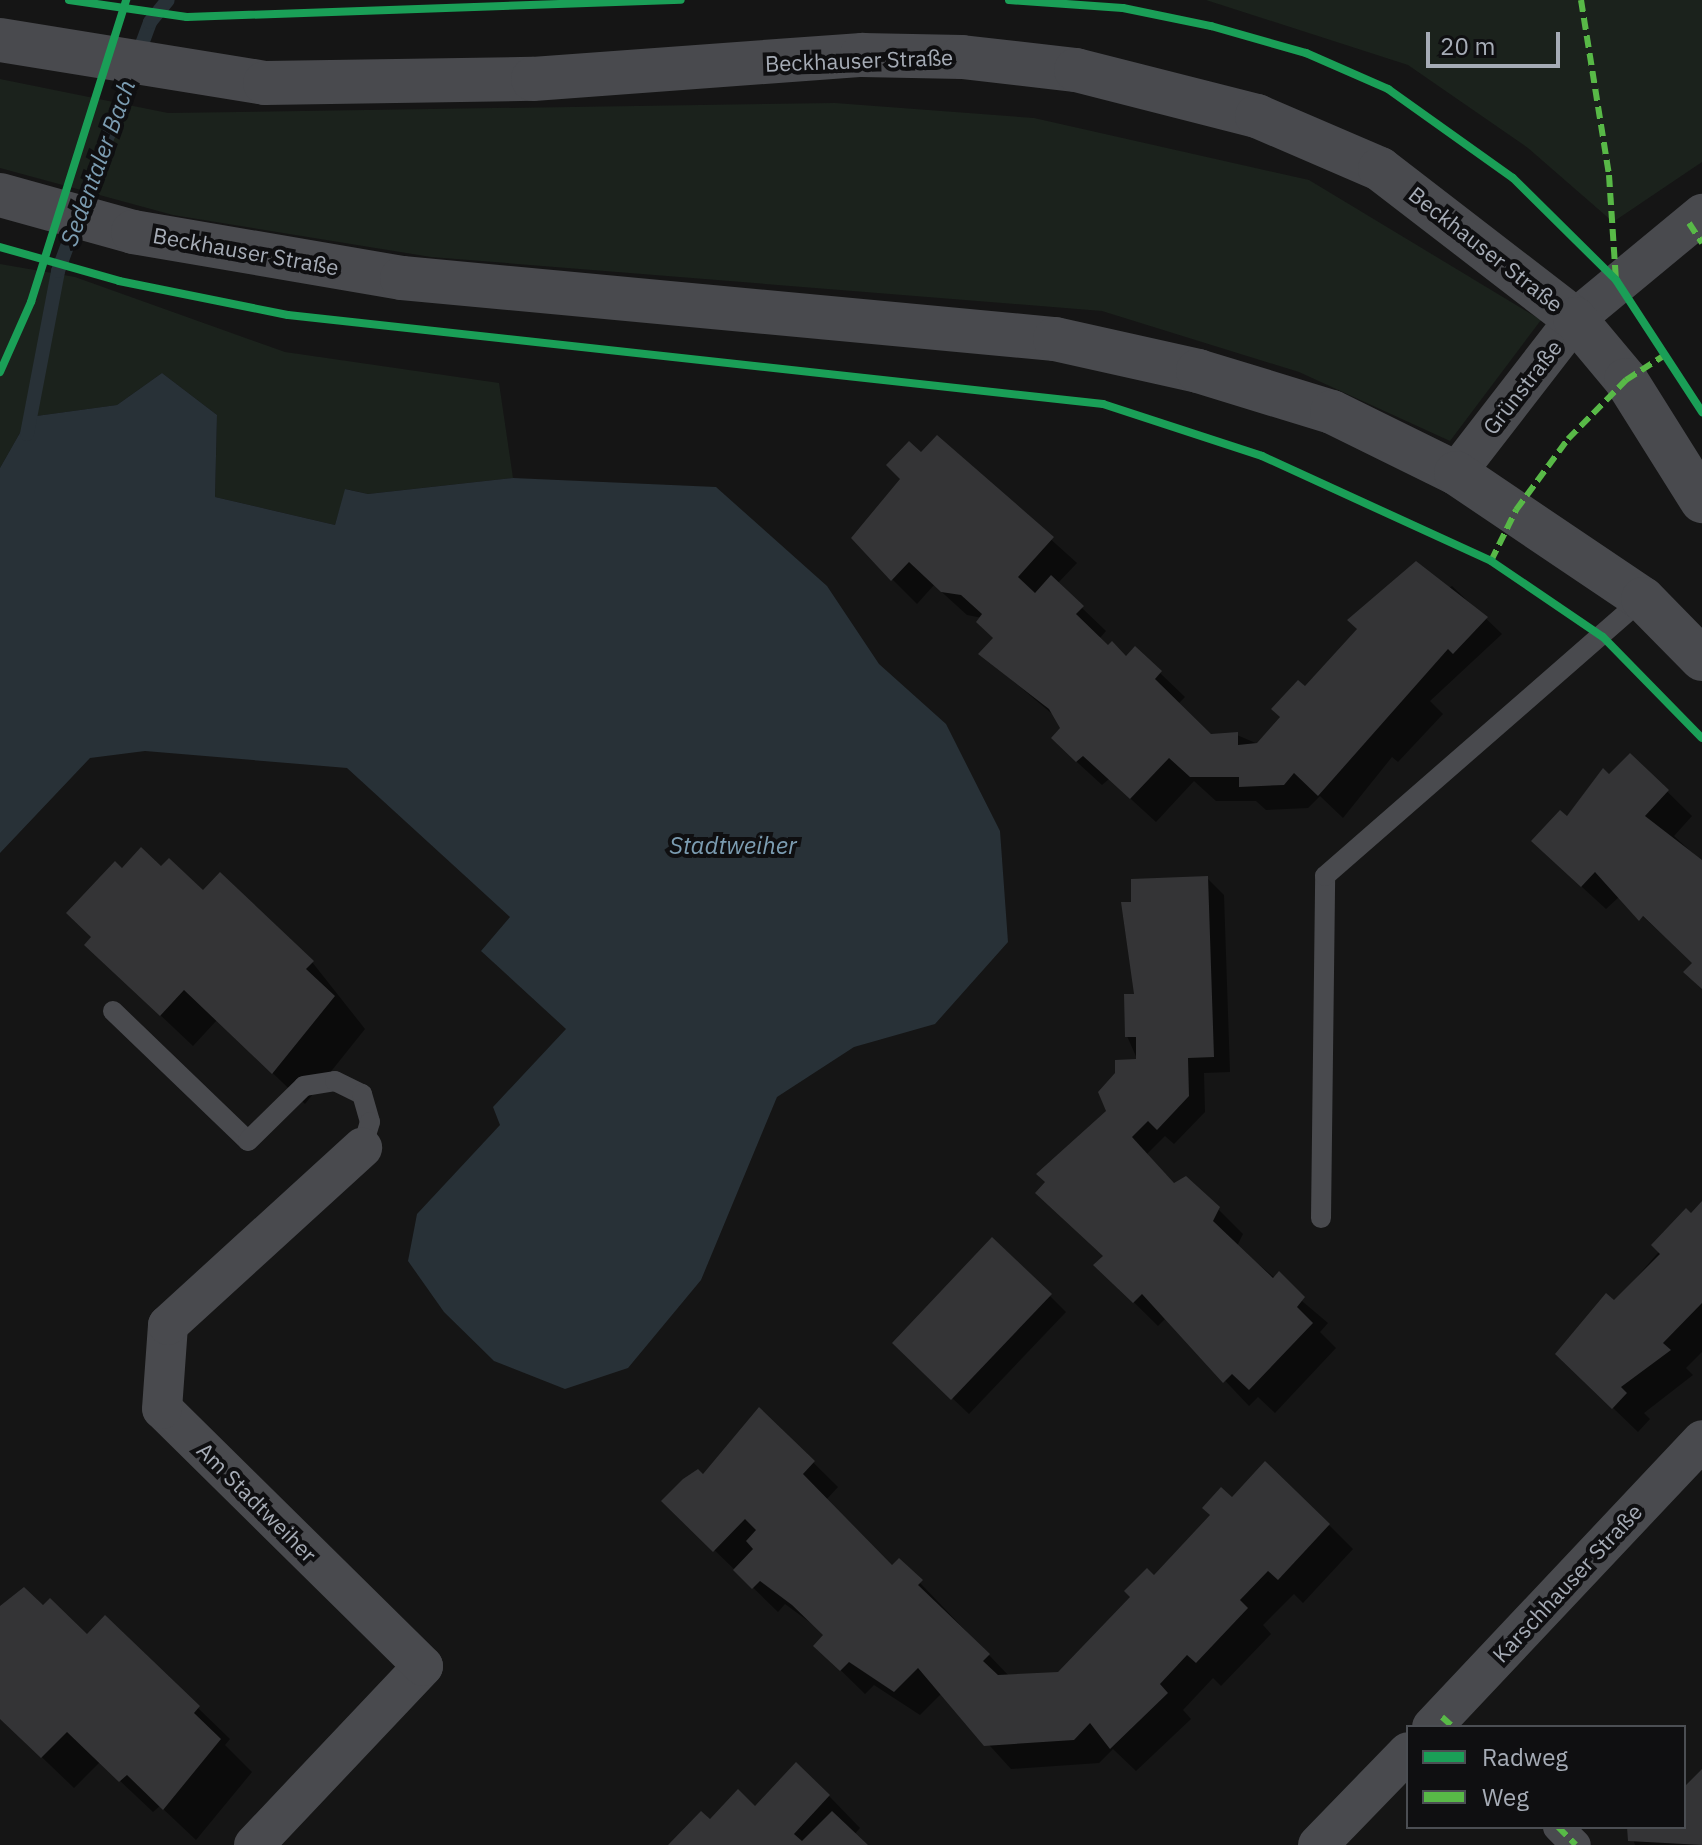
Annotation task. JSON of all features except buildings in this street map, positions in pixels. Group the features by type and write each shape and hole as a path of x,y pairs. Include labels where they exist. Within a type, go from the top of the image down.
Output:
{"street":[{"name":"Beckhauser Straße","path":"0,40 63,53 265,83 533,79 862,55 962,57 1076,70 1257,116 1380,169 1575,319 1626,380 1702,501"},
{"name":"Beckhauser Straße","path":"14,200 133,232 402,278 1055,339 1332,412 1456,473 1643,599 1702,659"},
{"name":"Grünstraße","path":"1456,473 1575,319 1698,226"},
{"name":"Am Stadtweiher","path":"254,1845 423,1666 162,1409 168,1325 362,1148"},
{"name":"Karschhauser Straße","path":"1442,1724 1702,1440"},
{"path":"1318,1845 1406,1754"},
{"path":"1560,1829 1576,1845"}],"lane":[{"path":"1321,1218 1325,876 1643,599"},
{"path":"113,1011 248,1141 304,1086 335,1081 362,1094 370,1122 362,1148"}],"shaded area":[{"path":"1206,0 1702,0 1702,162 1613,222 1528,148 1408,65"},
{"path":"0,79 168,113 835,103 1034,118 1309,180 1541,320 1450,441 1299,372 1102,311 431,257 173,215 0,168"},
{"path":"0,264 75,277 285,352 499,383 513,478 368,494 346,489 335,525 215,497 217,415 162,373 117,405 29,417 0,468"}],"water":[{"name":"Stadtweiher","path":"162,373 217,415 215,497 335,525 345,489 368,494 513,478 716,487 827,586 879,664 946,724 1000,831 1008,942 935,1024 854,1047 777,1097 701,1280 628,1368 565,1389 494,1361 444,1312 408,1261 417,1214 500,1125 493,1107 566,1029 481,951 510,917 347,768 145,751 90,758 0,853 0,468 29,417 117,405"}],"waterway":[{"name":"Sedentaler Bach","path":"27,434 58,271 150,22 168,0"}],"marked path":[{"path":"1581,0 1609,175 1616,280"},
{"path":"1689,223 1702,243"},
{"path":"1491,561 1516,510 1568,439 1626,380 1665,355"},
{"path":"1442,1717 1451,1725"},
{"path":"1560,1829 1576,1845"}],"cycle path":[{"path":"69,0 187,17 681,0"},
{"path":"0,372 31,302 126,0"},
{"path":"1009,0 1123,8 1211,26 1306,53 1388,89 1513,178 1616,280 1702,412"},
{"path":"0,247 119,281 288,315 1103,404 1262,456 1491,561 1603,637 1702,738"}]}
